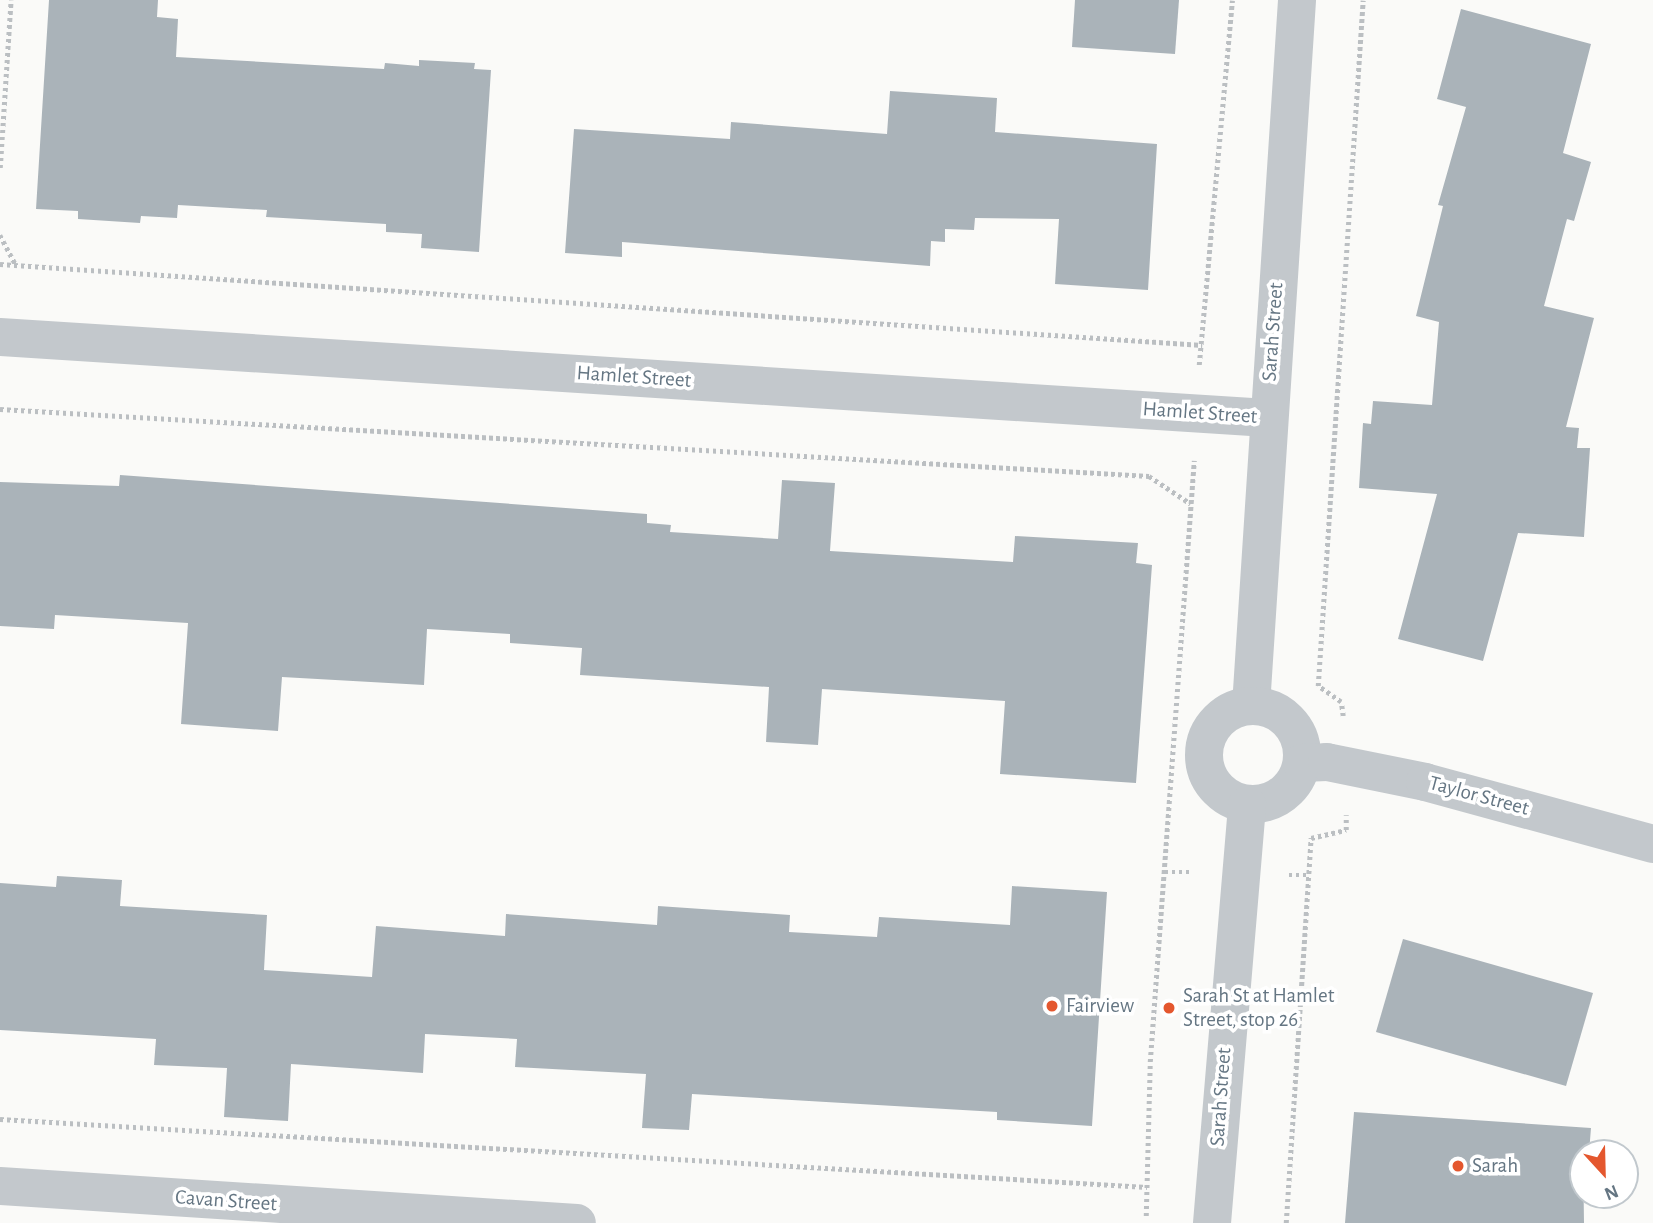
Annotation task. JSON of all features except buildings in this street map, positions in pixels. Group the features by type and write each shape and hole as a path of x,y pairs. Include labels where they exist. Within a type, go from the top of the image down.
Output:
{"street":[{"name":"Sarah Street","path":"1251,706 1267,418 1297,0"},
{"name":"Hamlet Street","path":"0,337 1267,418"},
{"path":"1251,706 1266,707 1291,722 1298,734 1302,763 1289,790 1262,803 1247,804 1219,790 1209,776 1205,745 1222,717 1251,706"},
{"name":"Taylor Street","path":"1302,763 1327,762 1425,782 1653,844"},
{"name":"Sarah Street","path":"1212,1223 1247,804"},
{"name":"Cavan Street","path":"0,1186 577,1223"}],"path":[{"path":"0,168 11,0"},
{"path":"1199,365 1231,0"},
{"path":"1343,717 1341,702 1318,686 1363,0"},
{"path":"0,235 17,265"},
{"path":"0,264 1202,345"},
{"path":"0,409 1149,476 1191,505"},
{"path":"1146,1216 1150,1062 1194,477"},
{"path":"1286,1223 1311,838 1346,830 1346,807"},
{"path":"1166,872 1204,872"},
{"path":"0,1119 1147,1187"}],"place":[{"name":"Fairview","path":"1052,1006"},
{"name":"Sarah St at Hamlet Street, stop 26","path":"1169,1008"},
{"name":"Sarah","path":"1458,1166"}]}
